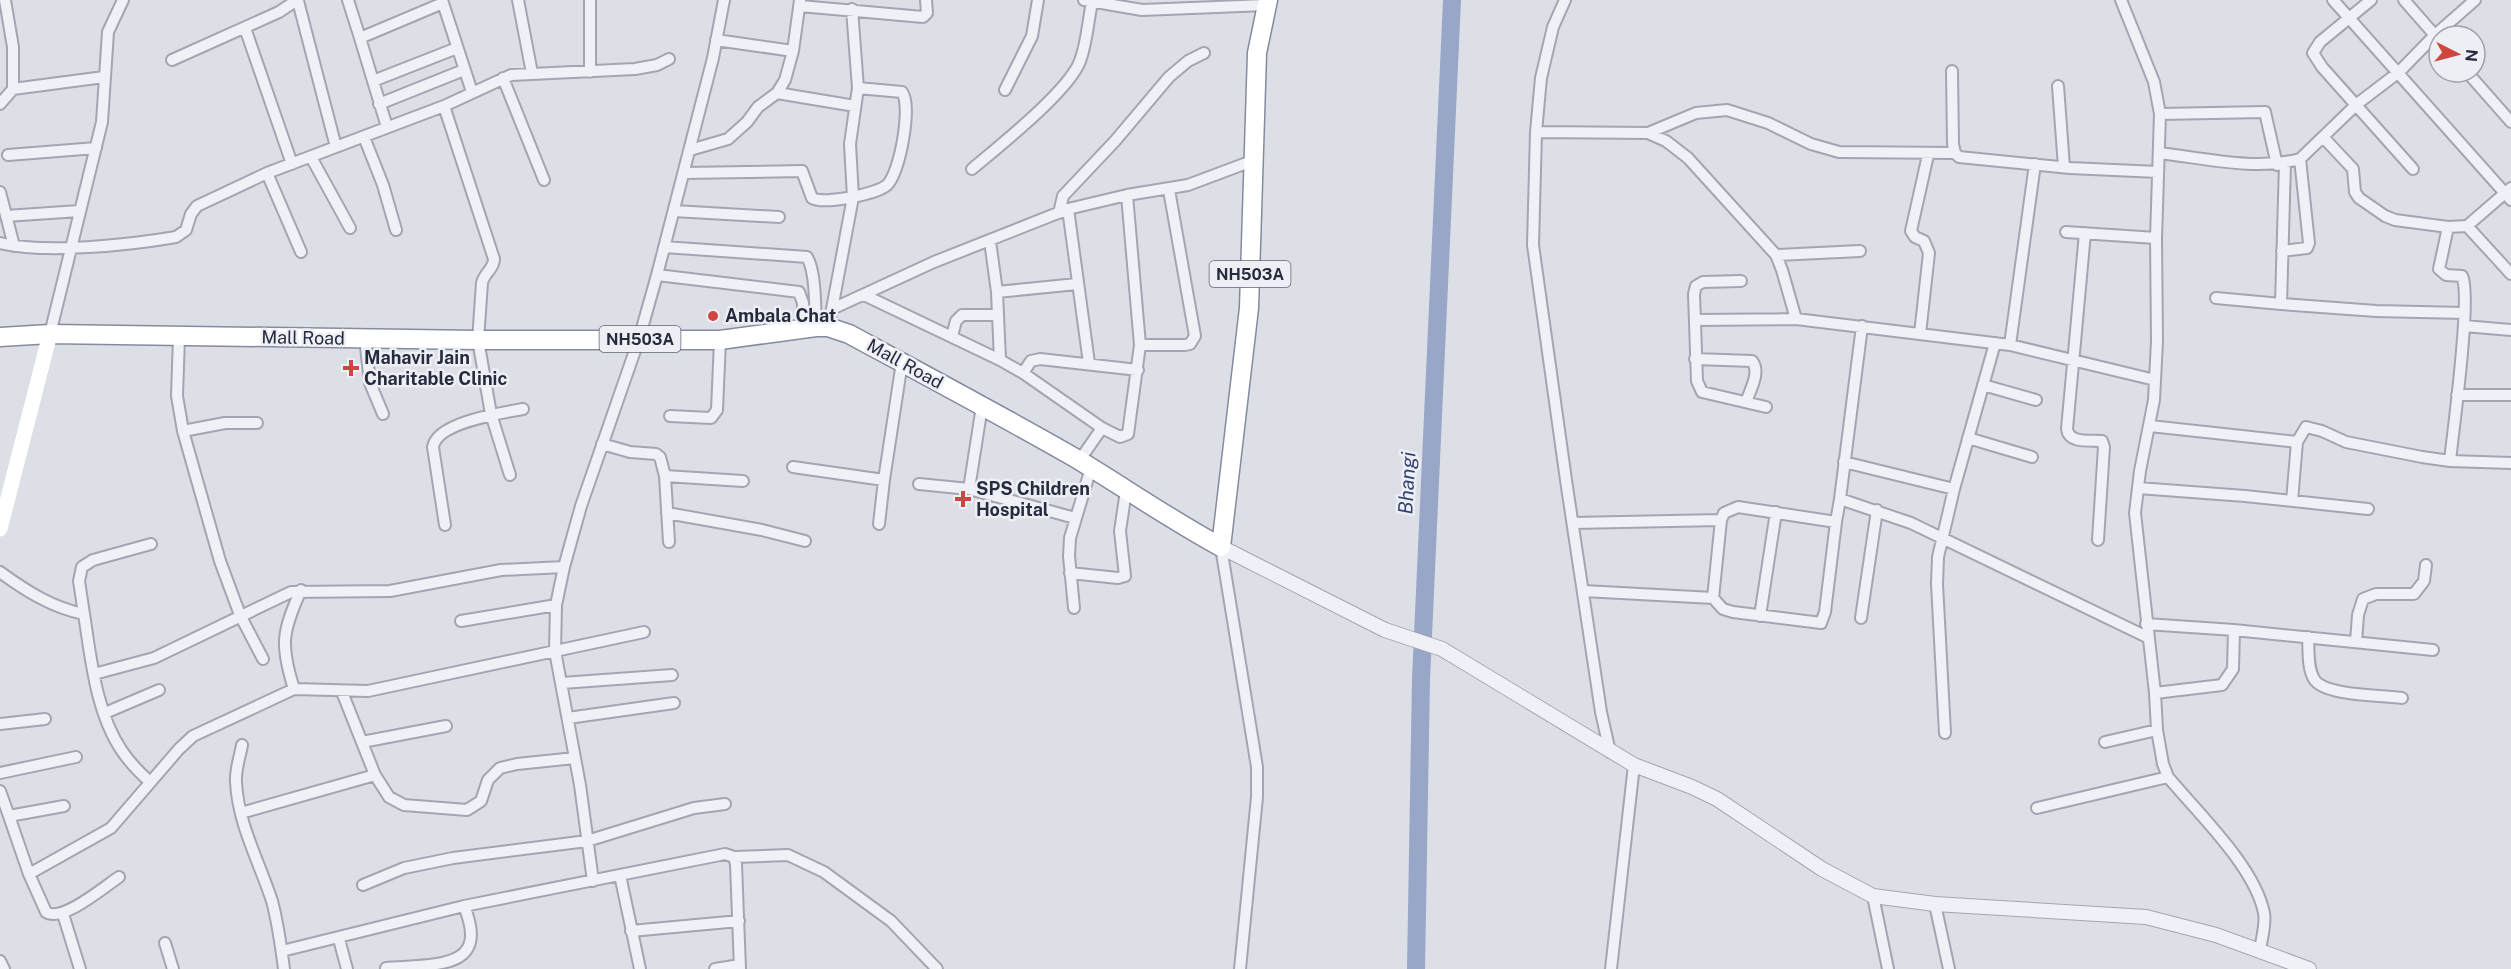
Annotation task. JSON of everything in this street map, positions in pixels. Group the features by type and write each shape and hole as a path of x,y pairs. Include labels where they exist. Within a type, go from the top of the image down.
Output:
{"highway":[{"name":"NH503A","path":"1221,547 1249,308 1257,53 1267,2"},
{"name":"Mall Road","path":"0,337 50,334 478,340 720,340 820,323 849,334 982,406 1221,547"}],"main road":[{"path":"0,529 50,334"}],"street":[{"path":"0,104 13,89 13,47 6,0"},
{"path":"50,334 102,122 108,32 123,0"},
{"path":"348,0 387,127"},
{"path":"518,0 532,73"},
{"path":"590,0 590,72"},
{"path":"593,881 568,718 555,651 556,606 564,567 602,444 639,339 657,275 690,150 724,0"},
{"path":"690,150 728,139 747,122 758,107 777,93 784,80 793,51 800,3 923,17 927,13 926,0"},
{"path":"1005,90 1032,36 1038,0"},
{"path":"1565,0 1553,27 1542,78 1536,132 1533,245 1601,712 1610,752"},
{"path":"2121,0 2154,82 2160,114 2155,380 2150,426 2138,488 2136,534 2156,693 2157,730 2163,764 2169,777 2231,851 2250,879 2264,915 2260,949"},
{"path":"2323,137 2353,169 2355,192 2359,198 2394,220 2448,227 2467,226 2509,194 2333,0"},
{"path":"2371,0 2319,42 2313,53 2322,68 2357,104 2413,169"},
{"path":"2404,0 2427,26"},
{"path":"2451,24 2475,0"},
{"path":"172,60 245,28 297,1 336,147"},
{"path":"360,38 442,1 472,92"},
{"path":"972,169 1027,121 1074,73 1080,61 1088,1 1142,10 1267,2"},
{"path":"820,323 853,197 850,144 858,88 852,9"},
{"path":"245,28 292,164"},
{"path":"716,40 793,51"},
{"path":"2159,153 2256,165 2281,164 2300,159 2357,104 2427,47"},
{"path":"373,81 457,48"},
{"path":"1089,363 1063,211 1063,196 1115,141 1169,77 1188,61 1204,53"},
{"path":"0,243 14,246 72,247 176,237 186,230 191,213 197,206 267,173 444,106 503,78 520,73 645,68 669,59"},
{"path":"379,104 464,70"},
{"path":"1952,71 1955,153"},
{"path":"13,89 104,78"},
{"path":"503,78 544,180"},
{"path":"2478,84 2511,122"},
{"path":"2058,86 2064,167"},
{"path":"684,173 798,170 804,173 807,187 815,200 853,197 882,188 892,178 902,140 906,106 904,95 897,90 858,88"},
{"path":"777,93 855,106"},
{"path":"444,106 494,259 493,266 484,275 482,283 478,340 491,414 510,475"},
{"path":"1536,132 1648,133 1696,113 1727,110 1768,123 1827,150 1847,153 1928,155 1955,153 1965,158 2064,167 2158,172"},
{"path":"2160,114 2262,111 2268,119 2281,164 2281,304"},
{"path":"1648,133 1666,141 1688,158 1776,255 1796,319"},
{"path":"364,137 383,185 396,230"},
{"path":"8,155 96,148"},
{"path":"1920,334 1929,253 1924,241 1915,237 1911,231 1928,155"},
{"path":"311,157 350,228"},
{"path":"2282,251 2302,250 2307,248 2309,243 2300,159"},
{"path":"820,323 864,296 934,262 1063,211 1127,195 1188,186 1252,161"},
{"path":"2010,345 2035,164"},
{"path":"267,173 301,252"},
{"path":"1140,345 1185,345 1190,344 1195,336 1169,190"},
{"path":"0,192 14,246"},
{"path":"864,296 1000,360 1023,373 1101,428 1120,437 1128,434 1140,345 1127,195"},
{"path":"6,216 79,211"},
{"path":"674,211 779,217"},
{"path":"2467,226 2511,274"},
{"path":"2448,227 2439,269 2446,275 2462,276 2465,284 2464,326 2450,461"},
{"path":"2066,232 2156,238"},
{"path":"2085,233 2072,358 2068,434 2077,440 2102,441 2104,447 2098,540"},
{"path":"990,241 999,315 1000,360"},
{"path":"664,247 807,257 810,261 820,323"},
{"path":"1776,255 1860,251"},
{"path":"657,275 799,292 803,303 820,323"},
{"path":"1741,281 1703,282 1696,286 1694,294 1697,381 1702,392 1766,406"},
{"path":"997,292 1077,284"},
{"path":"2216,298 2376,311 2464,313"},
{"path":"952,336 956,321 962,315 999,315"},
{"path":"1695,320 1796,319 1995,343 2072,358 2155,380"},
{"path":"1584,591 1713,598 1723,609 1821,623 1825,612 1862,326"},
{"path":"2464,326 2511,330"},
{"path":"179,337 177,396 183,431 201,501 240,615 263,659"},
{"path":"364,338 370,383 383,414"},
{"path":"670,416 711,418 717,410 720,340"},
{"path":"1945,733 1937,577 1942,538 1995,343"},
{"path":"1695,359 1743,359 1754,362 1756,372 1746,402"},
{"path":"1023,373 1028,364 1034,360 1089,363 1138,370"},
{"path":"879,524 902,362"},
{"path":"1983,385 2036,400"},
{"path":"2457,395 2511,395"},
{"path":"969,489 982,406"},
{"path":"445,525 434,441 444,431 491,414 523,409"},
{"path":"183,431 225,423 257,423"},
{"path":"2150,426 2297,442"},
{"path":"2292,501 2297,442 2303,429 2310,427 2360,446 2386,448 2450,461 2511,463"},
{"path":"1074,608 1070,573 1070,538 1085,465 1101,428"},
{"path":"1968,438 2032,457"},
{"path":"602,444 630,452 658,455 665,476 669,542"},
{"path":"1844,462 1954,489"},
{"path":"793,467 884,480"},
{"path":"665,476 743,481"},
{"path":"919,484 969,489 1075,518"},
{"path":"2138,488 2368,509"},
{"path":"1070,573 1118,578 1125,576 1120,531 1126,491"},
{"path":"1840,499 1877,510 1942,538 2149,638"},
{"path":"1713,598 1721,520 1725,513 1738,507 1836,522"},
{"path":"1861,618 1877,510"},
{"path":"1760,616 1776,512"},
{"path":"667,513 762,530 805,541"},
{"path":"1574,523 1721,520"},
{"path":"150,782 123,752 105,713 94,674 79,581 82,567 93,560 151,544"},
{"path":"1221,547 1338,608 1406,637 1429,644 1476,668 1610,752 1634,765 1717,799 1822,869 1873,896 1935,904 2146,917 2260,949 2308,969"},
{"path":"1221,547 1257,767 1257,797 1240,969"},
{"path":"2356,642 2362,599 2369,595 2415,594 2424,581 2426,565"},
{"path":"94,674 154,658 291,592 301,590 390,591 501,570 564,567"},
{"path":"0,572 20,587 48,602 69,611 84,614"},
{"path":"294,688 288,670 284,638 286,624 301,590"},
{"path":"461,621 556,606"},
{"path":"2146,624 2234,630 2433,650"},
{"path":"2156,693 2222,684 2228,680 2233,669 2234,630"},
{"path":"29,874 111,828 193,736 294,688 342,692 384,688 644,632"},
{"path":"2308,638 2313,678 2321,687 2335,692 2402,698"},
{"path":"562,682 672,675"},
{"path":"105,713 159,690"},
{"path":"342,692 375,775 389,798 395,802 418,808 457,811 477,805 481,801 488,780 500,768 574,758"},
{"path":"568,718 674,703"},
{"path":"0,724 45,718"},
{"path":"362,742 446,726"},
{"path":"2105,741 2157,730"},
{"path":"242,745 236,779 241,813 255,861 271,899 284,969"},
{"path":"0,773 76,757"},
{"path":"1611,969 1634,765"},
{"path":"241,813 375,775"},
{"path":"2037,808 2169,777"},
{"path":"0,791 29,874 46,912 52,916 63,914 119,877"},
{"path":"363,885 397,870 453,858 587,842 694,808 725,804"},
{"path":"9,816 64,806"},
{"path":"282,951 339,939 464,906 718,855 734,857 788,855 824,872 891,921 937,969"},
{"path":"716,969 741,967 738,885 734,857"},
{"path":"620,875 640,969"},
{"path":"1873,896 1888,969"},
{"path":"1935,904 1949,969"},
{"path":"386,968 441,969 465,961 469,957 472,937 464,906"},
{"path":"63,914 80,969"},
{"path":"632,931 739,921"},
{"path":"339,939 347,969"},
{"path":"165,943 173,969"},
{"path":"0,961 3,969"}],"waterway":[{"name":"Bhangi","path":"1416,969 1421,679 1452,0"}],"place":[{"name":"Ambala Chat","path":"713,316"},
{"name":"Mahavir Jain Charitable Clinic","path":"351,368"},
{"name":"SPS Children Hospital","path":"963,499"}]}
